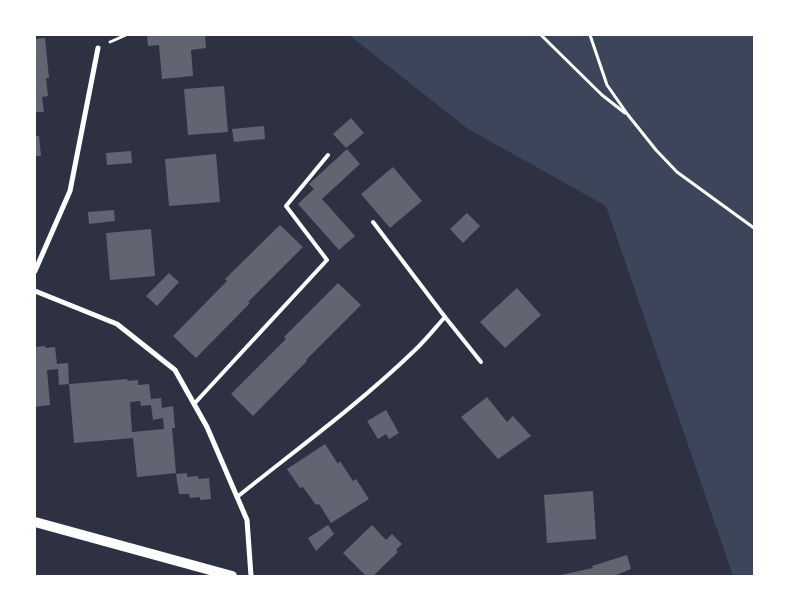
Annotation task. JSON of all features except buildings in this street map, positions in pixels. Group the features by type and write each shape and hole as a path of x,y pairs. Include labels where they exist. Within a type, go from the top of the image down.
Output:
{"main road":[{"path":"35,522 232,576"}],"street":[{"path":"35,272 70,191 98,48"},
{"path":"35,291 117,324 174,370 207,427 247,520 251,576"}],"lane":[{"path":"194,404 327,260 286,206 328,155"},
{"path":"374,222 481,362"},
{"path":"237,496 344,412 395,369 416,350 445,317"}],"path":[{"path":"541,35 602,95 628,115"},
{"path":"590,35 608,85 628,115 656,150 677,172 754,228"}],"shaded area":[{"path":"349,35 754,35 754,576 733,576 606,206 468,129"}]}
